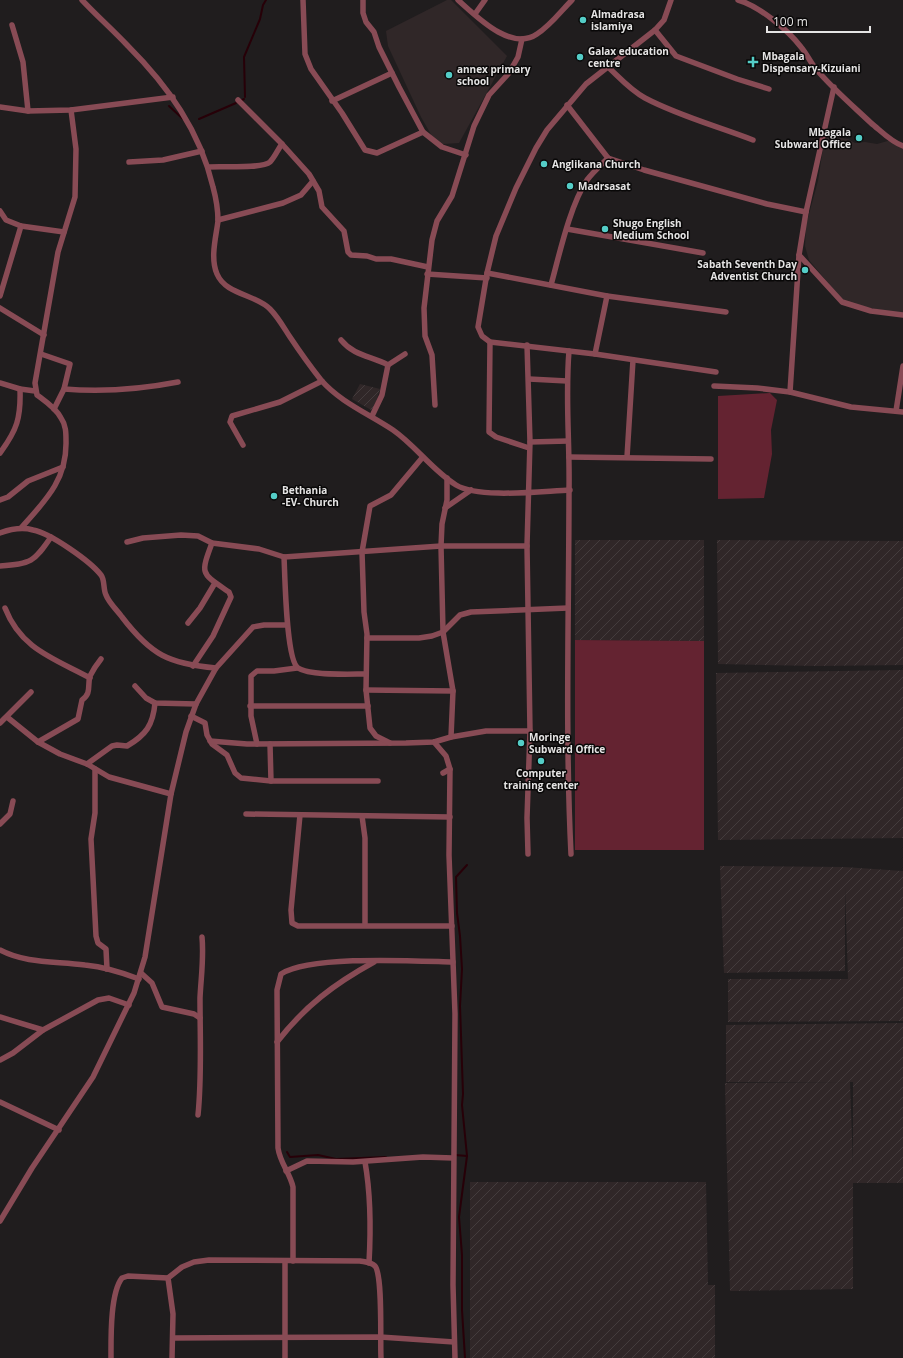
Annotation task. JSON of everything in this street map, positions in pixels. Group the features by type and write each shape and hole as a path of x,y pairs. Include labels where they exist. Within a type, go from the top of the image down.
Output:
{"street":[{"path":"82,0 97,17 128,46 173,97 197,138 208,167 217,204 218,220 215,234 215,266 217,275 224,283 237,292 269,308 322,381 341,398 396,432 422,458 458,486 472,490 508,493 570,490"},
{"path":"303,0 305,54 311,69 332,101 342,113 365,150 377,153 423,132"},
{"path":"363,0 363,13 366,22 374,32 392,73 423,132 442,147 466,155"},
{"path":"458,0 502,34 522,39 537,34 572,0"},
{"path":"475,14 485,0"},
{"path":"671,0 664,20 655,30 586,84 566,105 547,130 516,188 496,236 487,275 478,327 482,336 490,342 595,354 716,372"},
{"path":"738,0 747,3 783,28 801,46 816,68 834,87 883,133 897,144 903,146"},
{"path":"12,25 23,62 28,111"},
{"path":"655,30 676,56 769,89"},
{"path":"435,405 432,355 424,329 426,274 432,240 437,221 452,196 474,126 489,95 509,73 518,57 522,39"},
{"path":"608,66 626,84 644,97 697,121 753,140"},
{"path":"332,101 392,73"},
{"path":"790,392 799,256 806,212 834,87"},
{"path":"0,107 28,111 71,110 173,97"},
{"path":"238,100 282,144 313,181 319,191 322,207 344,231 348,252 351,255 367,256 376,259 391,259 428,267"},
{"path":"566,105 608,158 644,170 767,204 806,212"},
{"path":"21,528 50,494 58,482 63,467 66,428 61,417 37,395 35,391 54,274 64,232 75,197 76,149 71,110"},
{"path":"208,167 226,165 263,166 270,162 282,144"},
{"path":"129,162 163,160 202,151"},
{"path":"551,285 567,229 586,181 608,158"},
{"path":"218,220 252,212 295,198 301,195 313,181"},
{"path":"0,211 6,220 21,226 64,232"},
{"path":"0,296 21,226"},
{"path":"567,229 703,253"},
{"path":"799,256 842,302 871,311 903,315"},
{"path":"426,274 487,275 607,296 726,312"},
{"path":"595,354 607,296"},
{"path":"0,308 44,335"},
{"path":"341,340 348,348 358,354 388,365"},
{"path":"490,342 489,432 496,437 530,445 568,441"},
{"path":"527,346 530,445 527,546 530,731 527,818 528,854"},
{"path":"569,351 567,381 570,490 568,785 571,854"},
{"path":"41,354 70,364 64,389 54,409"},
{"path":"372,416 382,395 388,365 405,354"},
{"path":"627,457 633,360"},
{"path":"896,412 903,366"},
{"path":"529,379 567,381"},
{"path":"244,445 230,422 232,416 280,402 322,381"},
{"path":"64,389 88,391 163,385 178,382"},
{"path":"0,383 20,389 35,391"},
{"path":"714,386 757,388 790,392 851,407 903,412"},
{"path":"0,453 17,428 20,405 20,389"},
{"path":"569,457 711,459"},
{"path":"390,743 376,736 370,728 365,674 367,638 363,594 362,552 370,506 391,495 422,458"},
{"path":"0,500 8,497 28,481 63,467"},
{"path":"447,478 441,546 443,632 453,691 451,737"},
{"path":"445,508 472,490"},
{"path":"0,533 21,528 34,530 52,537 76,553 101,575 106,595 145,643 161,655 171,660 193,666 216,668"},
{"path":"127,542 143,538 181,535 198,536 212,543 259,549 284,557 441,546 527,546"},
{"path":"0,566 26,563 37,557 52,537"},
{"path":"193,666 213,636 230,597 229,592 215,583 204,572 203,567 212,543"},
{"path":"284,557 287,625 293,660 297,668"},
{"path":"188,623 200,608 215,583"},
{"path":"5,608 10,621 26,642 90,678"},
{"path":"367,638 419,638 443,632 460,615 471,612 527,608 568,608"},
{"path":"0,1221 32,1168 97,1070 129,1005 140,976 171,794 186,732 196,704 216,668 253,628 264,625 287,625"},
{"path":"38,742 78,718 82,700 86,697 90,689 90,678 101,659"},
{"path":"257,744 250,706 251,676 257,671 274,671 297,668 306,671 365,674"},
{"path":"135,686 146,698 155,703 196,704"},
{"path":"366,690 453,691"},
{"path":"0,723 31,692"},
{"path":"87,764 112,746 117,744 128,746 136,741 149,728 154,716 155,703"},
{"path":"250,706 368,706"},
{"path":"191,716 205,723 210,741 216,749 227,755 235,773 240,778 271,781 378,781"},
{"path":"7,717 38,742 60,754 87,764 109,777 171,794"},
{"path":"210,741 257,744 434,742 451,737 486,731 530,731"},
{"path":"434,742 446,756 450,769 449,855 453,962 455,1358"},
{"path":"270,744 271,781"},
{"path":"95,769 95,813 91,839 95,928 98,943 106,949 107,969"},
{"path":"443,773 450,769"},
{"path":"0,824 10,814 13,801"},
{"path":"246,814 450,817"},
{"path":"300,815 291,910 292,923 298,926 452,926"},
{"path":"362,816 364,838 365,925"},
{"path":"198,1115 200,1083 200,1018 204,953 202,937"},
{"path":"0,950 8,954 27,959 83,964 140,976 152,983 162,1007 194,1014 200,1018"},
{"path":"293,1261 293,1187 291,1177 280,1159 278,1148 277,990 281,974 292,969 322,964 374,962 453,962"},
{"path":"277,1042 291,1024 317,998 334,985 374,962"},
{"path":"0,1060 13,1053 43,1030 104,999 114,1000 129,1005"},
{"path":"0,1017 43,1030"},
{"path":"0,1102 58,1130"},
{"path":"286,1171 306,1161 365,1162 422,1157 453,1158"},
{"path":"365,1162 370,1190 371,1212 369,1263"},
{"path":"111,1358 110,1330 119,1282 122,1278 128,1276 168,1278 182,1267 194,1262 225,1260 369,1263 375,1266 380,1279 381,1358"},
{"path":"285,1261 285,1358"},
{"path":"168,1278 173,1338 172,1358"},
{"path":"173,1338 380,1337 454,1342"}],"shaded area":[{"name":"annex primary school","path":"447,0 451,0 507,56 459,143 443,144 433,138 421,117 388,46 386,31"},
{"path":"825,135 848,139 855,143 865,142 877,144 891,140 903,145 903,314 845,303 809,260 805,246 806,225 818,181"},
{"path":"360,384 380,389 373,411 352,399"},
{"path":"770,393 777,400 771,430 772,454 764,498 718,499 718,396"},
{"path":"575,540 704,540 704,641 575,640"},
{"path":"717,540 903,541 903,665 817,666 718,664"},
{"path":"575,640 704,641 704,850 575,850"},
{"path":"903,670 903,838 718,840 716,673"},
{"path":"720,866 844,867 903,871 903,1021 728,1022 728,979 848,979 845,887 845,971 724,973"},
{"path":"903,1023 903,1183 853,1183 853,1289 730,1291 725,1083 850,1082 726,1082 726,1025","holes":["850,1082 853,1082 853,1166"]},
{"path":"470,1182 706,1182 708,1285 715,1285 715,1358 470,1358"}],"waterway":[{"path":"245,97 244,57 260,19 263,5 266,0"},
{"path":"240,101 244,99"},
{"path":"199,119 236,103"},
{"path":"169,106 183,119"},
{"path":"465,1358 462,1310 462,1255 459,1217 467,1156 462,1105 463,1094 460,1006 462,969 457,913 456,877 467,865"},
{"path":"287,1152 290,1157 318,1155 336,1159 386,1157"},
{"path":"455,1155 467,1156"}],"place":[{"name":"Almadrasa islamiya","path":"583,20"},
{"name":"Galax education centre","path":"580,57"},
{"name":"Mbagala Dispensary-Kizuiani","path":"753,62"},
{"name":"annex primary school","path":"449,75"},
{"name":"Mbagala Subward Office","path":"859,138"},
{"name":"Anglikana Church","path":"544,164"},
{"name":"Madrsasat","path":"570,186"},
{"name":"Shugo English Medium School","path":"605,229"},
{"name":"Sabath Seventh Day Adventist Church","path":"805,270"},
{"name":"Bethania -EV- Church","path":"274,496"},
{"name":"Moringe Subward Office","path":"521,743"},
{"name":"Computer training center","path":"541,761"}]}
